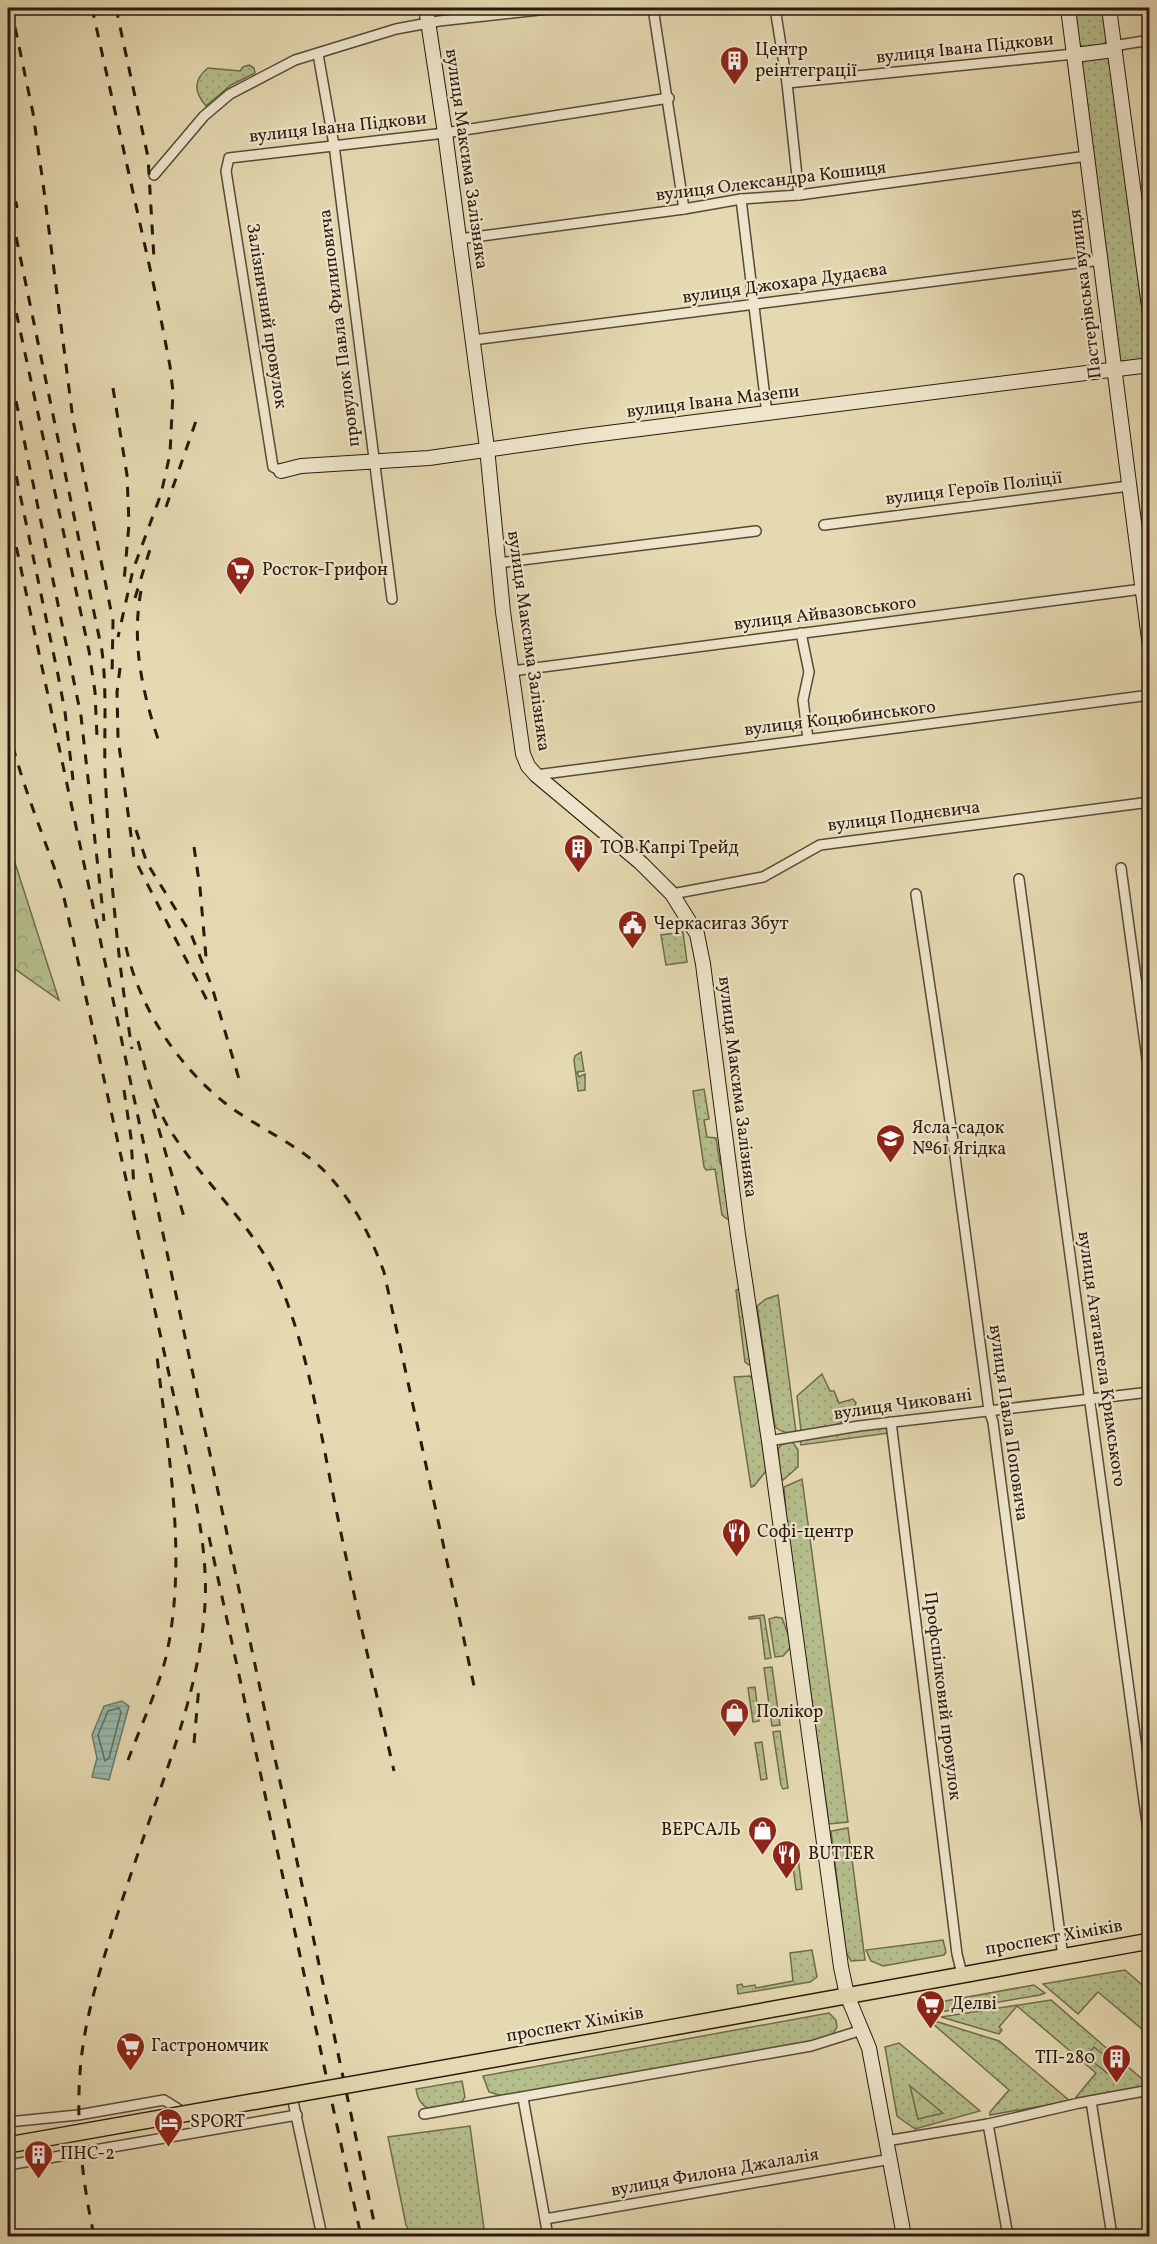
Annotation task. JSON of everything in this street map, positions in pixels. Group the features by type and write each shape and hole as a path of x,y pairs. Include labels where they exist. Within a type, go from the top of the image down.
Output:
{"main road":[{"name":"вулиця Максима Залізняка","path":"426,8 473,340 487,448 498,563 523,754 528,766 536,775 640,863 672,894 697,934 847,1995 869,2048 904,2236"},
{"name":"Пастерівська вулиця","path":"1068,8 1149,647"},
{"path":"1109,8 1149,314"},
{"path":"1074,55 1114,48"},
{"name":"вулиця Івана Мазепи","path":"281,471 301,466 429,458 487,448 1149,365"},
{"name":"проспект Хіміків","path":"8,2145 1149,1941"}],"street":[{"path":"154,175 204,116 230,94 295,60 396,29 557,8"},
{"path":"654,8 684,209"},
{"path":"775,8 787,83 799,195"},
{"path":"1114,48 1149,40"},
{"name":"провулок Павла Филиповича","path":"318,54 334,145 392,599"},
{"name":"вулиця Івана Підкови","path":"787,83 1074,55"},
{"name":"вулиця Івана Підкови","path":"227,161 231,157 445,133 669,98"},
{"name":"вулиця Олександра Кошиця","path":"459,239 1088,156"},
{"name":"Залізничний провулок","path":"227,161 226,171 273,467 281,471"},
{"path":"741,200 766,414"},
{"name":"вулиця Джохара Дудаєва","path":"473,340 1101,260"},
{"name":"вулиця Героїв Поліції","path":"824,525 1129,486"},
{"path":"498,563 756,531"},
{"name":"вулиця Айвазовського","path":"512,671 1142,589"},
{"path":"801,633 809,672 803,700 808,739"},
{"name":"вулиця Коцюбинського","path":"536,775 1149,695"},
{"name":"вулиця Поднєвича","path":"672,894 763,877 820,845 1149,802"},
{"path":"1121,868 1149,1080"},
{"name":"вулиця Агатангела Кримського","path":"1019,879 1149,1845"},
{"name":"вулиця Павла Поповича","path":"916,894 952,1134 988,1410 993,1422 1064,1957"},
{"name":"вулиця Чиковані","path":"769,1441 891,1422 1149,1392"},
{"name":"Профспілковий провулок","path":"891,1422 957,1954 962,1974"},
{"path":"424,2114 811,2046 862,2030"},
{"path":"886,2141 988,2124 1149,2090"},
{"path":"180,2110 291,2091 322,2236"},
{"path":"257,2097 264,2120"},
{"path":"523,2098 548,2236"},
{"path":"8,2122 78,2115 164,2100 210,2129"},
{"path":"1091,2101 1112,2236"},
{"path":"8,2165 297,2115"},
{"path":"988,2124 1008,2236"},
{"name":"вулиця Филона Джалалія","path":"545,2218 891,2159"}],"green space":[{"path":"1072,8 1103,8 1107,41 1093,47 1077,44"},
{"path":"1103,56 1110,58 1148,353 1141,361 1123,362 1120,360 1080,63 1085,58"},
{"path":"249,65 254,68 255,73 231,85 206,106 199,96 197,86 200,77 208,68 240,71"},
{"path":"8,841 59,1000 8,964"},
{"path":"683,932 687,962 666,965 661,935"},
{"path":"581,1052 584,1071 577,1072 579,1077 585,1074 585,1090 578,1091 574,1060 575,1056"},
{"path":"704,1089 709,1119 704,1120 707,1137 716,1138 720,1163 726,1174 730,1218 727,1219 722,1215 715,1169 706,1170 704,1167 693,1091"},
{"path":"741,1289 751,1363 749,1365 745,1362 736,1290"},
{"path":"778,1295 796,1432 785,1432 775,1427 757,1306 766,1299"},
{"path":"822,1374 839,1403 853,1399 856,1403 853,1412 848,1418 834,1425 801,1431 797,1396"},
{"path":"750,1376 754,1381 766,1471 751,1487 734,1377"},
{"path":"884,1426 889,1433 801,1445 800,1440"},
{"path":"792,1441 798,1450 798,1467 781,1480 778,1449 781,1445"},
{"path":"802,1479 848,1822 829,1824 787,1525 784,1487"},
{"path":"764,1615 771,1658 765,1659 760,1618 749,1619 749,1617"},
{"path":"782,1618 789,1637 790,1648 783,1656 775,1657 769,1619"},
{"path":"772,1667 780,1725 772,1726 764,1668"},
{"path":"755,1687 759,1721 753,1722 748,1688"},
{"path":"780,1731 788,1788 783,1789 773,1732"},
{"path":"762,1742 767,1779 761,1780 755,1743"},
{"path":"848,1828 865,1960 851,1961 846,1952 831,1831"},
{"path":"791,1850 797,1850 802,1889 796,1890"},
{"path":"943,1940 946,1952 944,1955 883,1966 871,1961 866,1950"},
{"path":"812,1950 817,1977 810,1982 738,1994 737,1985 742,1984 743,1987 755,1985 756,1988 793,1981 790,1953"},
{"path":"1125,1970 1149,1991 1149,2035 1098,1992 1078,2014 1043,1984"},
{"path":"1034,1985 1045,1993 940,2012 928,2011 923,2005"},
{"path":"1051,2000 1149,2085 1080,2100 1076,2097 1096,2073 1017,2006 999,2027 1002,2030 999,2034 941,2017"},
{"path":"829,2013 836,2020 837,2027 831,2037 797,2044 502,2096 489,2092 483,2076"},
{"path":"935,2021 999,2041 1070,2101 990,2115 990,2112 1009,2090 932,2023"},
{"path":"899,2043 980,2111 915,2129 897,2116 885,2047"},
{"path":"1094,2047 1115,2064 1107,2073 1086,2056"},
{"path":"462,2081 465,2097 461,2103 427,2108 417,2094 416,2089"},
{"path":"910,2086 943,2113 918,2119"},
{"path":"470,2126 485,2236 412,2236 406,2225 388,2137"}],"water":[{"path":"122,1701 129,1706 109,1780 92,1777 97,1758 92,1735 104,1706"}],"railway":[{"path":"11,8 33,113 73,420 113,621 112,677"},
{"path":"92,8 159,309 173,392 170,454 161,494 133,570 118,637"},
{"path":"116,8 148,157 154,259"},
{"path":"8,162 17,208"},
{"path":"8,198 102,651 111,875 132,1049"},
{"path":"8,274 89,651 95,692 97,737"},
{"path":"8,362 81,716 104,921"},
{"path":"113,388 127,475 129,524 124,581"},
{"path":"166,507 196,421"},
{"path":"8,437 58,675 73,780"},
{"path":"8,508 377,2236"},
{"path":"135,598 151,546"},
{"path":"141,591 137,630 140,669 148,707 160,745"},
{"path":"120,668 117,692 118,738 134,858 211,1008"},
{"path":"8,727 26,790 63,893 185,1447 204,1552 204,1617 192,1686 173,1752 104,1959 83,2044 79,2083 79,2127 86,2193 94,2236"},
{"path":"136,830 147,863 191,934 212,987 239,1079"},
{"path":"194,847 206,957"},
{"path":"126,947 132,969 150,1013 176,1053 207,1088 225,1103 293,1146 319,1166 347,1199 374,1246 384,1272 476,1695"},
{"path":"138,1041 151,1087 164,1120 184,1150 259,1246 282,1289 292,1316 314,1398 350,1575 394,1771"},
{"path":"124,1090 131,1138 134,1188"},
{"path":"153,1109 184,1217"},
{"path":"128,1760 163,1669 172,1620 175,1582 174,1506 157,1356"},
{"path":"209,1537 361,2236"},
{"path":"194,1743 199,1686"}],"place":[{"name":"Центр реінтеграції","path":"734,86"},
{"name":"Росток-Грифон","path":"241,596"},
{"name":"ТОВ Капрі Трейд","path":"579,874"},
{"name":"Черкасигаз Збут","path":"632,950"},
{"name":"Ясла-садок №61 Ягідка","path":"891,1164"},
{"name":"Софі-центр","path":"736,1558"},
{"name":"Полікор","path":"735,1738"},
{"name":"ВЕРСАЛЬ","path":"762,1856"},
{"name":"BUTTER","path":"787,1880"},
{"name":"Делві","path":"930,2030"},
{"name":"Гастрономчик","path":"130,2072"},
{"name":"ТП-280","path":"1116,2084"},
{"name":"SPORT","path":"169,2148"},
{"name":"ПНС-2","path":"39,2180"}]}
